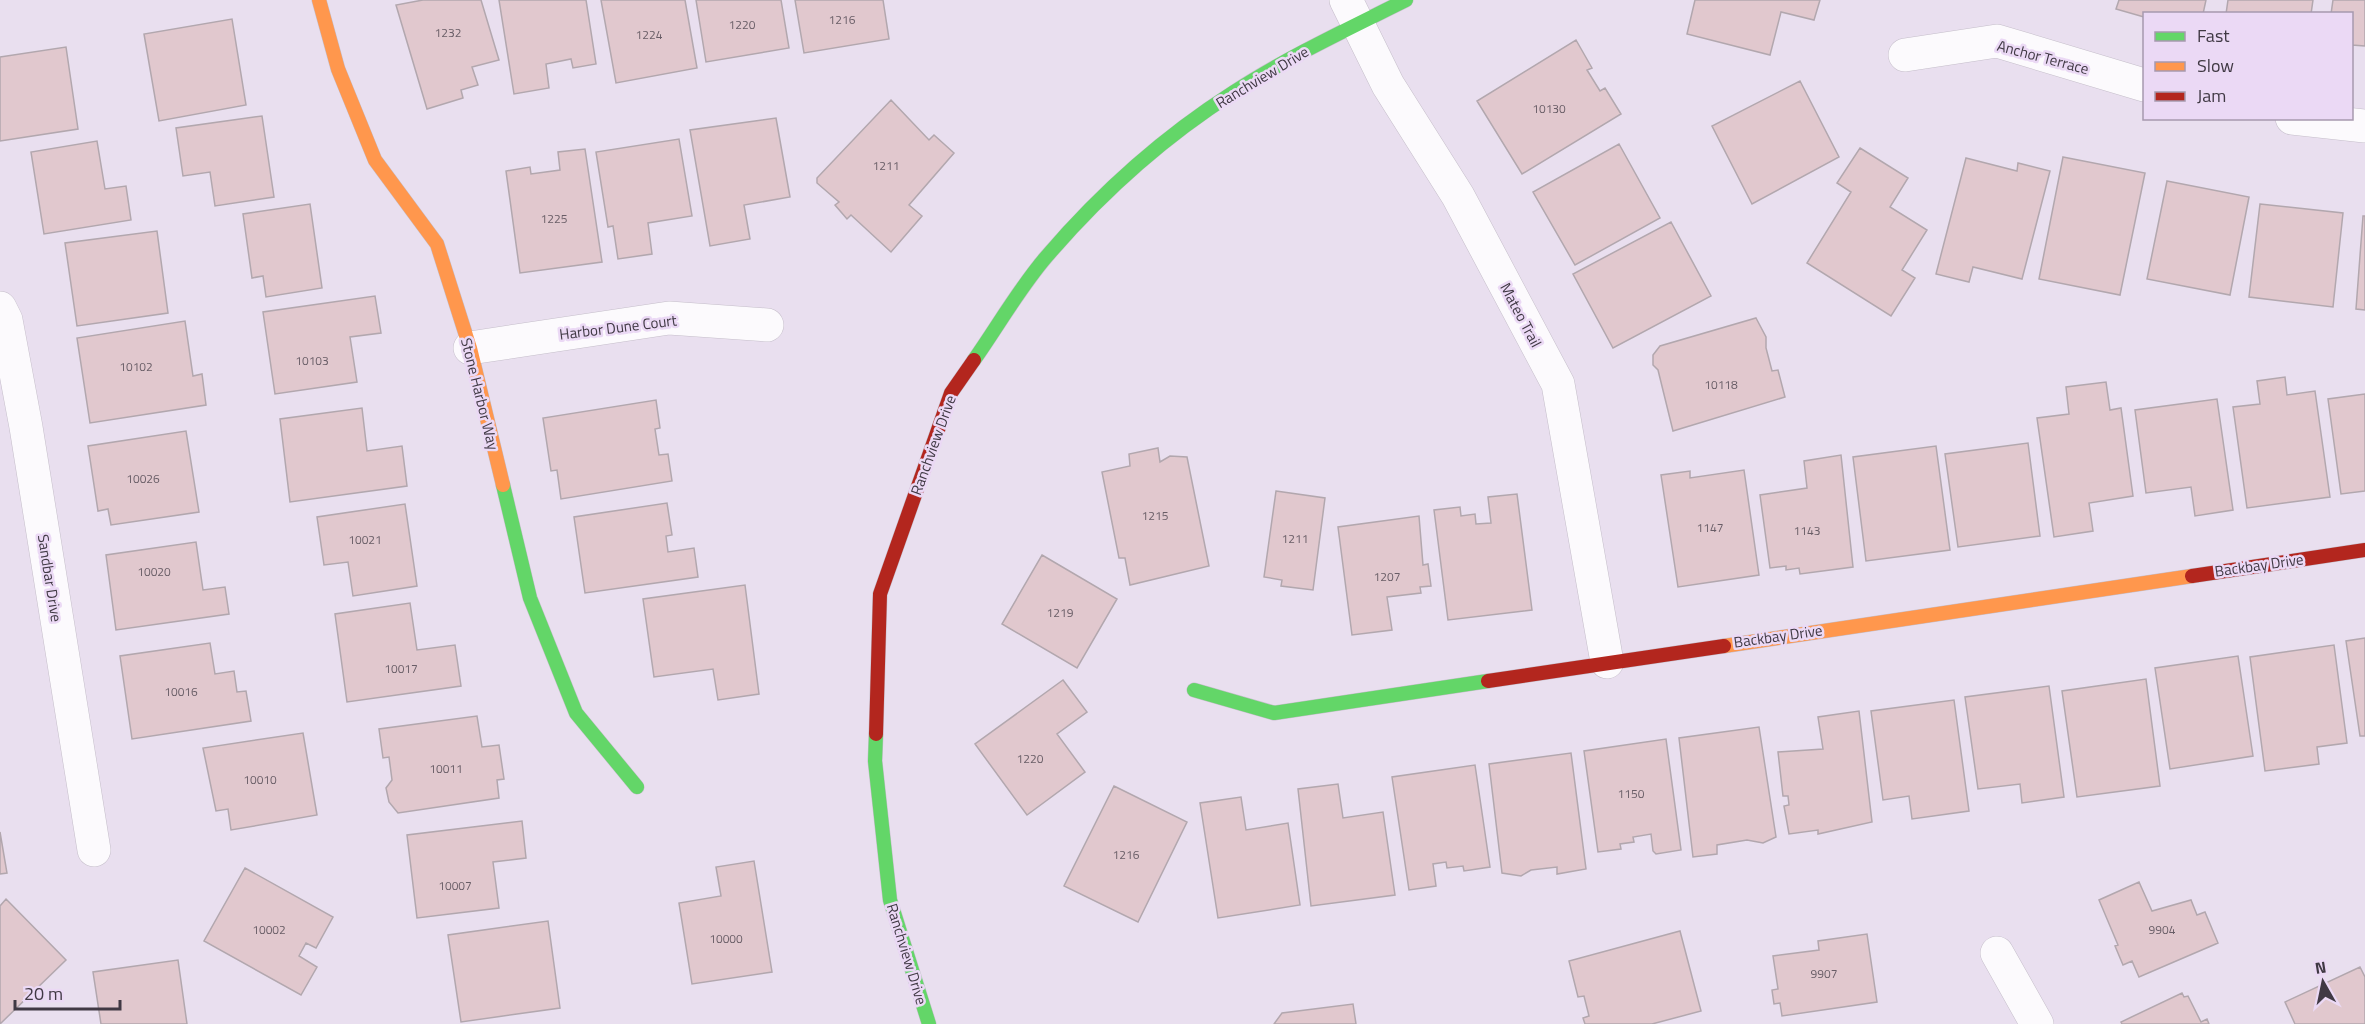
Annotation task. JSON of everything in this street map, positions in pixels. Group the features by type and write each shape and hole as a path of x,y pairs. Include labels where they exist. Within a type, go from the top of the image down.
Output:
{"street":[{"name":"Stone Harbor Way","path":"319,0 338,69 375,160 437,244 470,348 530,598 576,714 637,786"},
{"name":"Ranchview Drive","path":"929,1024 890,900 875,761 880,594 951,393 1046,257 1116,184 1177,130 1352,12 1406,0"},
{"name":"Mateo Trail","path":"1352,12 1388,85 1458,196 1558,384 1607,662"},
{"name":"Anchor Terrace","path":"1905,55 1997,41 2143,84"},
{"path":"2310,120 2365,126"},
{"name":"Sandbar Drive","path":"0,308 6,320 13,429 94,850"},
{"name":"Harbor Dune Court","path":"470,348 669,318 767,325"},
{"name":"Backbay Drive","path":"1194,690 1274,713 2365,549"},
{"path":"1997,952 2037,1024"}],"building":[{"path":"423,0 481,0 499,60 472,67 478,85 461,90 463,98 427,109 396,5"},
{"path":"499,0 586,0 596,64 573,68 571,59 546,64 549,88 514,94"},
{"path":"601,0 685,0 697,68 616,83"},
{"path":"696,0 781,0 789,48 706,62"},
{"path":"795,0 883,0 889,39 804,53"},
{"path":"1695,0 1820,0 1814,20 1781,12 1770,55 1687,34"},
{"path":"2119,0 2206,0 2203,12 2143,12 2143,17 2116,9"},
{"path":"2228,0 2313,0 2311,12 2226,12"},
{"path":"2333,0 2365,0 2365,46 2353,45 2353,12 2331,12"},
{"path":"232,19 246,105 159,121 144,34"},
{"path":"1576,40 1592,68 1587,70 1600,91 1605,88 1621,114 1522,174 1477,101"},
{"path":"66,47 78,129 0,141 0,57"},
{"path":"1800,81 1839,157 1752,204 1712,126"},
{"path":"891,100 929,140 934,135 954,153 909,205 922,216 891,252 851,215 847,219 835,205 839,202 817,183 817,178"},
{"path":"262,116 274,197 215,206 210,172 183,176 176,128"},
{"path":"776,118 790,197 744,205 750,239 710,246 690,130"},
{"path":"679,139 692,216 648,223 652,254 618,259 613,226 608,227 596,152"},
{"path":"97,141 105,189 126,186 131,220 44,234 31,152"},
{"path":"1619,144 1660,218 1575,265 1533,192"},
{"path":"1860,148 1908,178 1890,207 1927,230 1902,270 1915,278 1891,316 1807,263 1851,192 1837,183"},
{"path":"585,149 602,262 520,273 506,171 530,167 531,174 560,170 558,152"},
{"path":"2063,157 2145,173 2120,295 2039,279"},
{"path":"1966,158 2017,171 2018,163 2050,171 2022,279 1973,267 1969,282 1936,274"},
{"path":"2167,181 2249,197 2230,295 2147,279"},
{"path":"310,204 322,288 266,297 263,276 252,278 243,214"},
{"path":"2260,204 2343,213 2333,307 2249,297"},
{"path":"2363,216 2365,216 2365,310 2356,309"},
{"path":"1671,222 1711,296 1613,348 1573,274"},
{"path":"157,231 168,313 77,326 65,243"},
{"path":"375,296 381,333 350,337 357,382 275,394 263,312"},
{"path":"1756,318 1766,337 1766,348 1772,371 1778,370 1785,397 1673,431 1658,370 1653,365 1653,355 1660,346"},
{"path":"185,321 193,376 202,374 206,405 90,423 77,338"},
{"path":"2285,377 2287,395 2315,391 2330,497 2247,508 2233,407 2260,404 2257,381"},
{"path":"2106,382 2110,410 2121,408 2133,496 2089,503 2093,531 2054,537 2037,418 2069,414 2066,387"},
{"path":"2365,394 2365,491 2341,494 2328,399"},
{"path":"2217,399 2233,510 2195,516 2191,487 2146,493 2135,410"},
{"path":"656,400 660,428 655,429 659,455 668,454 672,481 561,499 557,470 551,471 543,418"},
{"path":"362,408 367,451 402,446 407,486 290,502 280,419"},
{"path":"186,431 199,512 111,525 108,509 98,511 88,446"},
{"path":"2028,443 2040,536 1958,547 1945,454"},
{"path":"1936,446 1950,550 1866,561 1853,457"},
{"path":"1158,448 1160,462 1170,456 1187,457 1209,566 1130,585 1125,558 1119,558 1102,472 1130,466 1129,454"},
{"path":"1841,455 1853,567 1800,574 1799,568 1786,570 1786,566 1770,568 1760,495 1807,488 1804,461"},
{"path":"1744,470 1759,575 1678,587 1661,475 1690,471 1690,478"},
{"path":"1276,491 1325,498 1313,590 1281,586 1282,580 1264,577"},
{"path":"1517,494 1532,610 1448,620 1434,510 1460,507 1461,516 1475,514 1476,524 1491,523 1488,497"},
{"path":"667,503 672,535 666,536 668,552 694,548 698,577 585,593 574,517"},
{"path":"405,504 417,586 353,596 348,562 324,565 317,517"},
{"path":"1419,516 1423,565 1428,564 1431,586 1420,587 1421,593 1387,597 1392,630 1352,635 1338,527"},
{"path":"196,542 203,590 225,587 229,614 116,630 106,555"},
{"path":"1042,555 1117,599 1077,668 1002,624"},
{"path":"745,585 759,694 718,700 713,669 654,677 643,599"},
{"path":"410,603 417,650 455,645 461,686 347,702 335,614"},
{"path":"2365,638 2365,736 2360,736 2346,641"},
{"path":"210,643 215,674 234,671 237,692 246,691 251,721 132,739 120,656"},
{"path":"2334,645 2347,743 2317,747 2319,764 2265,771 2250,657"},
{"path":"2238,656 2253,756 2170,769 2155,668"},
{"path":"2146,679 2160,786 2077,797 2062,691"},
{"path":"1063,680 1087,712 1057,734 1085,772 1027,815 975,744"},
{"path":"2049,686 2064,797 2022,803 2020,784 1978,789 1965,697"},
{"path":"1954,700 1969,811 1912,819 1909,796 1883,800 1871,711"},
{"path":"1859,711 1872,822 1818,834 1818,830 1789,834 1784,806 1789,805 1788,796 1783,796 1778,752 1823,749 1818,717"},
{"path":"477,716 482,747 499,745 504,779 497,780 499,798 398,813 389,802 386,788 392,780 389,757 383,758 379,729"},
{"path":"1759,727 1776,837 1763,843 1747,840 1717,845 1717,854 1693,857 1679,738"},
{"path":"303,733 317,815 231,830 228,809 216,811 203,748"},
{"path":"1666,739 1681,850 1656,854 1653,851 1651,834 1633,837 1634,842 1620,844 1621,849 1598,852 1584,751"},
{"path":"1571,753 1586,869 1557,874 1557,867 1531,870 1521,876 1502,873 1489,764"},
{"path":"1475,765 1490,867 1464,871 1463,866 1447,868 1446,862 1433,864 1436,886 1409,890 1392,777"},
{"path":"1338,784 1343,818 1383,812 1395,895 1311,906 1298,789"},
{"path":"1114,786 1187,822 1138,922 1064,886"},
{"path":"1241,797 1246,830 1288,823 1300,905 1218,918 1200,803"},
{"path":"522,821 526,858 493,862 499,908 417,918 407,835"},
{"path":"0,832 7,873 0,874"},
{"path":"754,861 772,972 692,984 679,903 721,896 716,867"},
{"path":"245,868 333,917 316,948 306,943 299,956 317,967 301,995 204,941"},
{"path":"2139,882 2152,911 2191,900 2197,915 2205,912 2218,943 2139,977 2132,961 2123,965 2115,946 2118,945 2099,900"},
{"path":"6,899 66,960 0,1024 0,906"},
{"path":"548,921 560,1008 461,1022 448,935"},
{"path":"1680,931 1701,1011 1652,1024 1585,1024 1583,1018 1589,1016 1584,996 1578,997 1569,961"},
{"path":"1867,934 1877,1002 1782,1016 1780,1003 1774,1004 1772,990 1778,989 1773,956 1819,950 1818,941"},
{"path":"178,960 187,1024 101,1024 93,972"},
{"path":"2360,967 2365,977 2365,1024 2295,1024 2285,1002"},
{"path":"2182,993 2184,997 2188,996 2201,1022 2207,1019 2209,1024 2122,1024 2121,1022"},
{"path":"1353,1004 1356,1024 1274,1024 1282,1013"}],"traffic: fast":[{"path":"974,360 1018,294 1047,256 1089,210 1135,167 1183,127 1255,79 1318,44 1406,0"},
{"path":"503,485 530,598 576,713 637,787"},
{"path":"1194,690 1274,713 1488,681"},
{"path":"876,734 875,761 890,900 929,1024"}],"traffic: slow":[{"path":"319,0 338,69 375,160 437,244 470,348 503,485"},
{"path":"1724,646 2192,576"}],"traffic: jam":[{"path":"876,734 880,594 951,393 974,360"},
{"path":"2192,576 2365,550"},
{"path":"1488,681 1724,646"}]}
